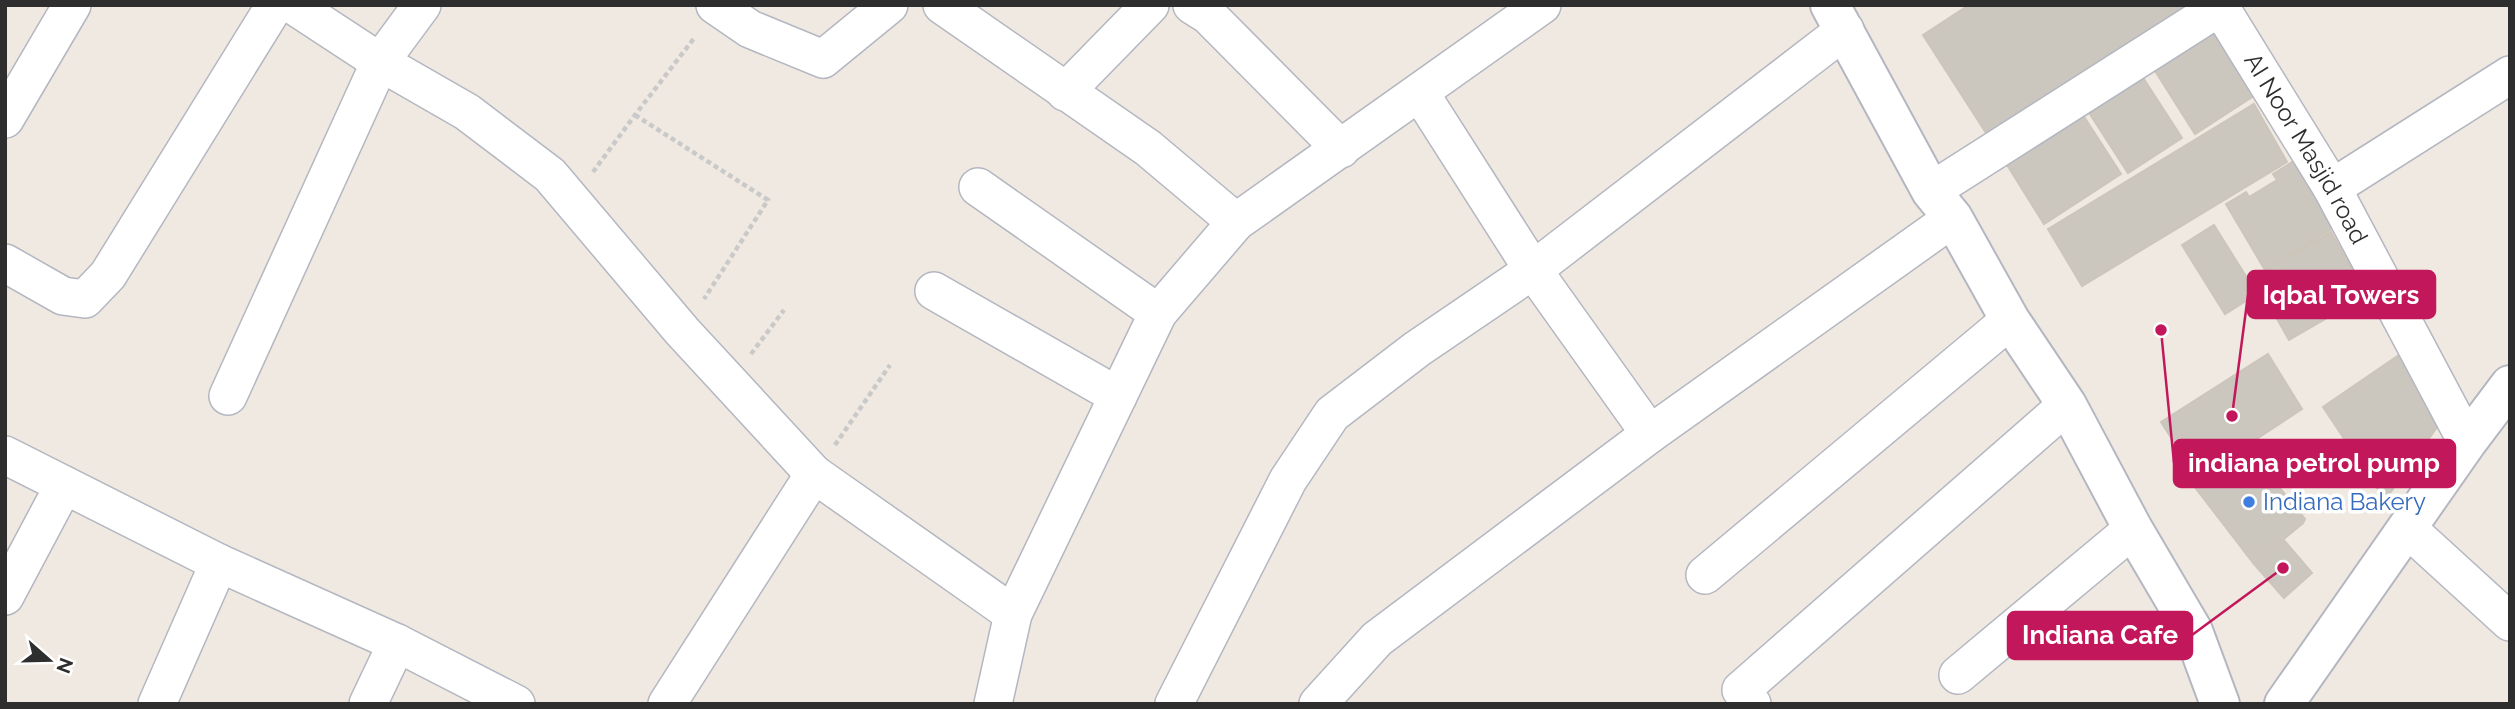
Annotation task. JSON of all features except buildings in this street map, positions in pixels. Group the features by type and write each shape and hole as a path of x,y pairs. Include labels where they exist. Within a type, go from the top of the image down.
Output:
{"main road":[{"path":"1837,18 2010,320 2067,405 2133,529 2193,631 2220,704"},
{"path":"2284,704 2467,442 2510,385"}],"street":[{"path":"5,119 72,5"},
{"path":"5,264 63,296 85,299 108,275 275,5"},
{"path":"293,5 380,62 467,112 550,175 682,331 814,474 1013,614"},
{"path":"228,396 380,62 422,5"},
{"path":"716,7 750,29 823,59 889,5"},
{"path":"942,5 1148,148 1236,222"},
{"path":"1065,92 1150,5"},
{"path":"1192,5 1208,15 1341,149"},
{"path":"993,704 1013,614 1158,313 1236,222 1542,5"},
{"path":"1318,704 1377,639 1650,434 1942,204 2221,6"},
{"name":"AI Noor Masjid road","path":"2221,6 2332,188 2467,442"},
{"path":"1174,704 1288,480 1332,414 1417,349 1533,270 1837,18"},
{"path":"2332,188 2510,75"},
{"path":"1420,93 1533,270 1650,434"},
{"path":"978,187 1158,313"},
{"path":"934,290 1118,396"},
{"path":"1705,575 2010,320"},
{"path":"1752,704 1741,690 2067,405"},
{"path":"5,455 219,564 397,643 516,704"},
{"path":"667,704 814,474"},
{"path":"5,596 64,485"},
{"path":"2407,528 2510,622"},
{"path":"1958,674 2133,529"},
{"path":"157,704 219,564"},
{"path":"368,704 397,643"}],"path":[{"path":"573,202 716,7"},
{"path":"635,115 768,200 682,331"},
{"path":"730,383 784,310"},
{"path":"814,474 890,365"}],"place":[{"name":"indiana petrol pump","path":"2161,330"},
{"name":"Iqbal Towers","path":"2232,416"},
{"name":"Indiana Bakery","path":"2249,502"},
{"name":"Indiana Cafe","path":"2283,568"}]}
